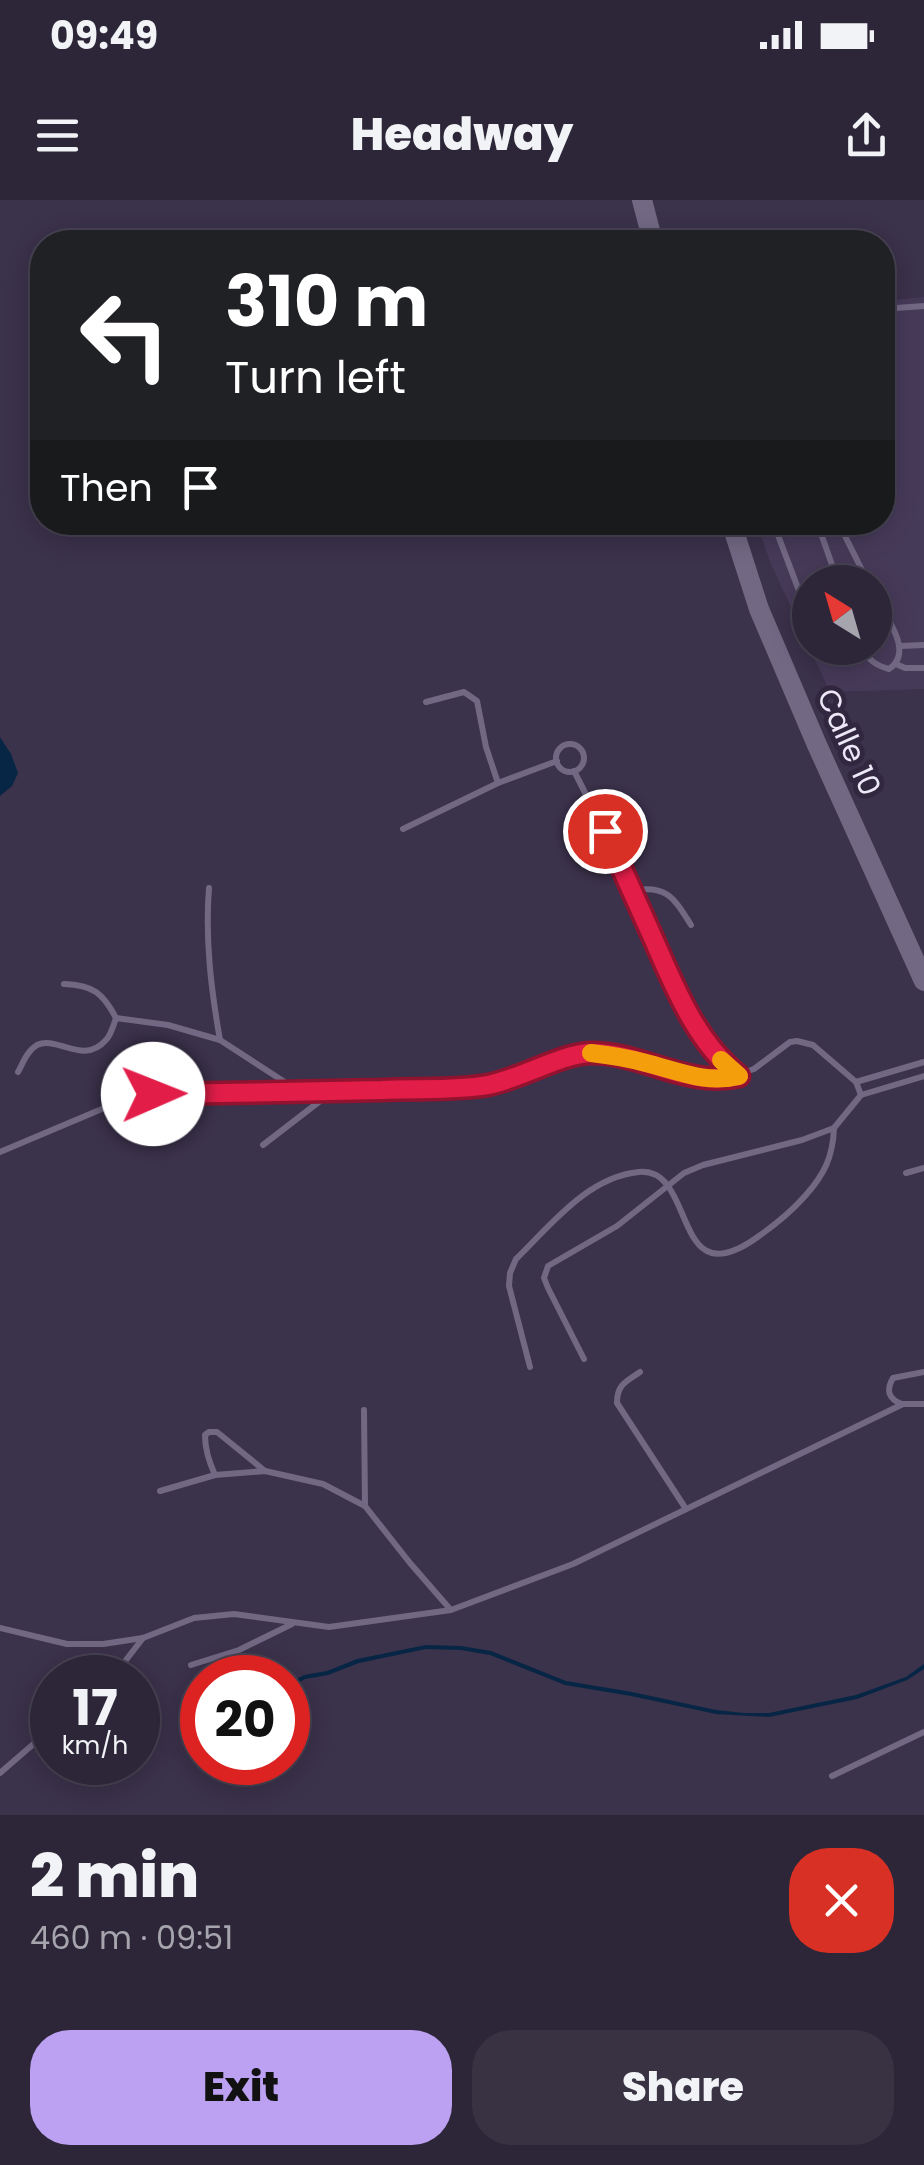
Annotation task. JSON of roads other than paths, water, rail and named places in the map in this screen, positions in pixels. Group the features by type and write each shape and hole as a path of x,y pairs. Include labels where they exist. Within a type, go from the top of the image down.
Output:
{"main road":[{"path":"642,200 650,230"},
{"name":"Calle 10","path":"735,535 759,609 924,981"}],"lane":[{"path":"895,309 924,306"},
{"path":"778,535 792,572"},
{"path":"822,535 832,565"},
{"path":"844,535 860,565"},
{"path":"879,665 889,668 901,656 892,630"},
{"path":"900,646 924,645"},
{"path":"896,664 924,668"},
{"path":"426,702 464,692 477,701 498,782"},
{"path":"570,744 582,751 584,761 574,771 562,769 557,761 558,751 570,744"},
{"path":"403,829 498,782 557,761"},
{"path":"574,771 672,983 721,1060 739,1076"},
{"path":"209,888 206,922 220,1040"},
{"path":"632,891 645,888 674,898 690,925"},
{"path":"64,984 81,984 95,990 116,1018"},
{"path":"116,1018 168,1025 220,1040 300,1092"},
{"path":"18,1072 36,1046 50,1042 71,1050 90,1050 107,1040 116,1018"},
{"path":"0,1152 109,1106 153,1094 488,1085 591,1053 712,1079 739,1076 782,1046 798,1041 813,1046 856,1082 861,1096"},
{"path":"856,1082 924,1062"},
{"path":"584,1359 544,1278 548,1266 618,1226 684,1173 834,1128 861,1096 924,1076"},
{"path":"262,1145 333,1091"},
{"path":"530,1367 509,1286 510,1272 516,1260 581,1196 613,1179 638,1172 654,1173 667,1184 694,1239 707,1252 726,1254 744,1247 792,1212 820,1180 829,1163 834,1128"},
{"path":"906,1173 924,1168"},
{"path":"640,1372 621,1385 617,1403 686,1509"},
{"path":"924,1372 893,1378 888,1387 894,1401 924,1404"},
{"path":"0,1628 66,1644 103,1644 143,1638 194,1618 234,1614 330,1627 451,1610 573,1564 903,1404"},
{"path":"364,1410 365,1506"},
{"path":"216,1475 205,1446 205,1435 209,1432 217,1432 265,1470"},
{"path":"160,1491 216,1475 265,1470 323,1484 365,1506 451,1610"},
{"path":"222,1655 296,1622"},
{"path":"130,1655 143,1638"},
{"path":"832,1776 924,1732"},
{"path":"0,1774 30,1747"}],"water":[{"path":"0,737 18,773 12,786 0,796"},
{"path":"426,1645 461,1646 491,1651 566,1681 744,1713 769,1713 856,1695 906,1677 924,1664 924,1669 907,1680 857,1699 769,1717 716,1714 565,1685 490,1655 461,1650 426,1649 310,1678 310,1674 357,1659"}]}
